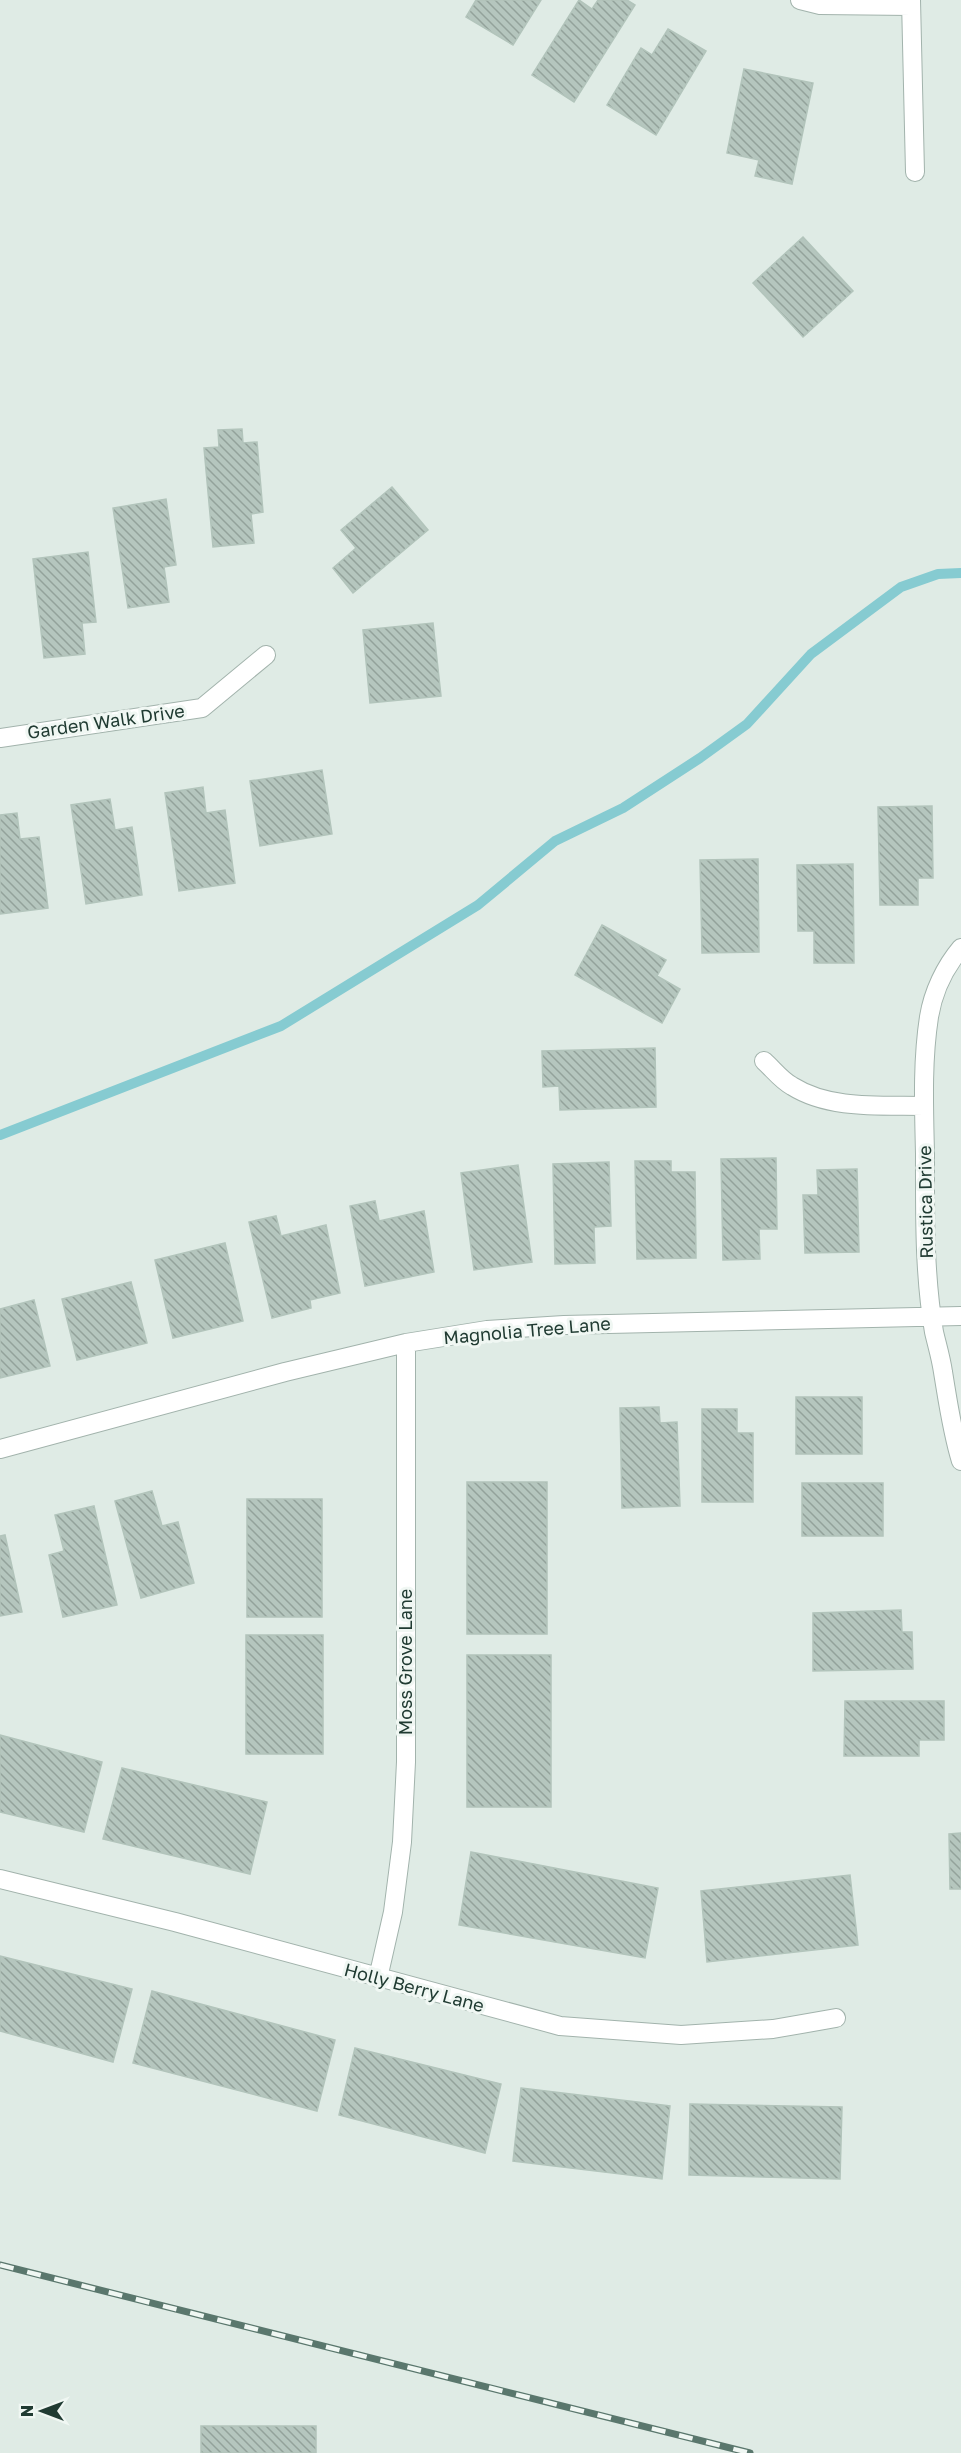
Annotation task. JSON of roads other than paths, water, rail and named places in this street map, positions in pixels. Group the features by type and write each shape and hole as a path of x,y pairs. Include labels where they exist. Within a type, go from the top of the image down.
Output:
{"street":[{"path":"800,0 820,5 911,3 915,172"},
{"name":"Garden Walk Drive","path":"0,738 202,708 266,655"},
{"name":"Rustica Drive","path":"961,948 951,960 938,986 929,1016 924,1106 926,1248 933,1316 948,1404 961,1461"},
{"path":"764,1061 791,1086 817,1098 845,1104 924,1106"},
{"name":"Magnolia Tree Lane","path":"0,1449 285,1372 406,1343 487,1330 564,1324 961,1316"},
{"name":"Moss Grove Lane","path":"378,1978 393,1911 402,1842 406,1762 406,1343"},
{"name":"Holly Berry Lane","path":"0,1879 175,1922 560,2026 681,2035 773,2029 836,2018"}],"waterway":[{"path":"0,1135 281,1026 478,905 555,841 623,808 700,758 747,724 811,654 901,587 938,574 961,573"}],"railway":[{"path":"0,2265 750,2453"}]}
